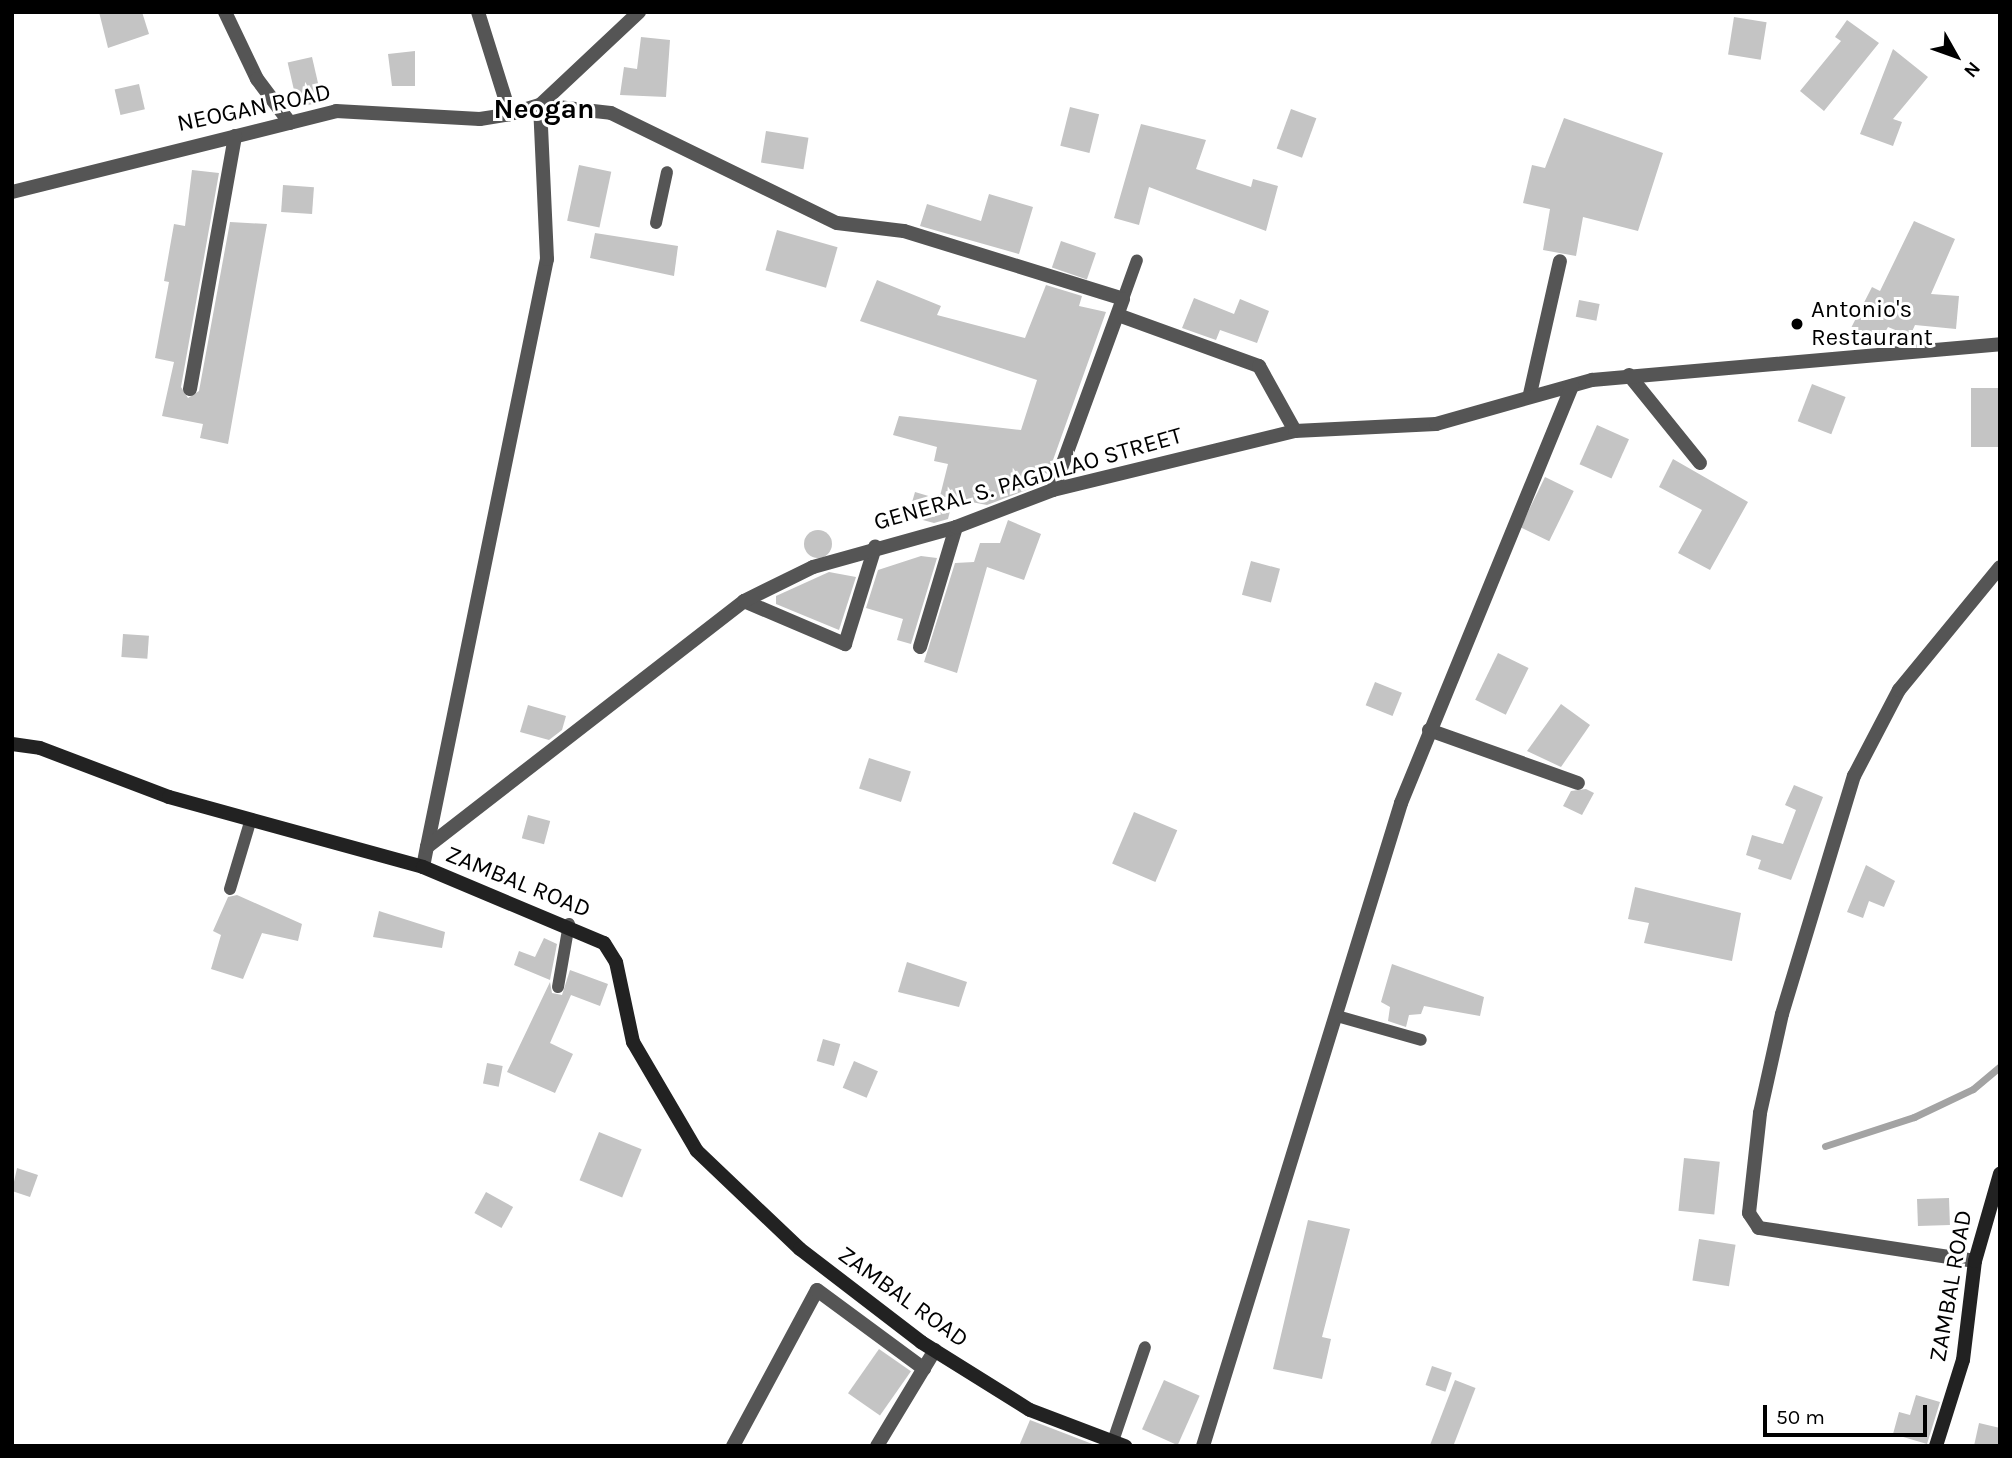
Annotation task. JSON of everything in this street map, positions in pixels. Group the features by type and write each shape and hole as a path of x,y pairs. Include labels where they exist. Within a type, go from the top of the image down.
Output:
{"street":[{"path":"225,12 257,79 290,123"},
{"path":"478,12 510,114"},
{"name":"NEOGAN ROAD","path":"12,192 336,111 480,119 510,114 540,105 639,12"},
{"path":"423,867 547,258 540,105 611,113 837,223 904,231 1123,299 1053,490"},
{"path":"190,389 235,136"},
{"path":"1530,394 1560,261"},
{"path":"1118,315 1259,366 1295,431"},
{"name":"GENERAL S. PAGDILAO STREET","path":"427,847 744,601 785,577 875,547 956,527 1053,490 1295,431 1436,424 1530,394 1629,375 2000,344"},
{"path":"1629,375 1700,463"},
{"path":"1203,1446 1429,730 1572,386"},
{"path":"920,646 956,527"},
{"path":"744,601 845,644 875,547"},
{"path":"1975,1261 1759,1228 1749,1202 1782,1014 1854,776 1899,690 2000,567"},
{"path":"1429,730 1578,783"},
{"name":"ZAMBAL ROAD","path":"12,744 40,748 169,797 423,867 569,924 611,949 633,1042 683,1137 800,1249 935,1350 1030,1410 1119,1443"},
{"name":"ZAMBAL ROAD","path":"1936,1446 1969,1334 1975,1261 2000,1174"},
{"path":"733,1446 817,1290 924,1369"},
{"path":"877,1446 935,1350"}],"lane":[{"path":"656,223 667,172"},
{"path":"1123,299 1137,260"},
{"path":"230,889 251,820"},
{"path":"558,987 569,924"},
{"path":"1337,1016 1421,1040"},
{"path":"1119,1443 1146,1347"}],"building":[{"path":"99,12 142,12 149,34 108,48"},
{"path":"1734,17 1767,22 1761,60 1728,55"},
{"path":"1847,20 1879,43 1824,111 1800,91 1841,41 1835,37"},
{"path":"641,37 670,40 666,97 620,95 624,67 637,69"},
{"path":"1893,49 1928,77 1893,119 1902,122 1893,146 1860,134"},
{"path":"415,51 415,86 392,86 388,54"},
{"path":"312,57 322,102 298,107 288,63"},
{"path":"139,84 145,109 120,115 115,90"},
{"path":"1070,107 1099,114 1089,153 1060,146"},
{"path":"1291,109 1316,118 1302,158 1277,148"},
{"path":"1564,118 1663,153 1638,231 1583,217 1576,256 1543,250 1550,209 1523,203 1532,165 1545,168"},
{"path":"1141,124 1206,140 1196,169 1251,187 1253,179 1278,186 1266,231 1149,187 1139,225 1114,218"},
{"path":"766,131 808,138 803,169 761,163"},
{"path":"579,165 611,172 599,228 567,221"},
{"path":"192,170 219,173 181,387 188,398 199,391 230,222 267,224 228,444 200,438 203,424 162,416 174,362 155,358 169,282 164,281 174,224 185,226"},
{"path":"283,185 314,187 312,214 281,212"},
{"path":"989,194 1033,207 1019,254 920,226 927,204 981,221"},
{"path":"1914,221 1955,239 1931,294 1959,296 1956,329 1915,325 1910,336 1888,327 1879,343 1851,328 1872,287 1880,291"},
{"path":"777,230 838,247 826,288 765,270"},
{"path":"595,233 678,246 674,276 590,258"},
{"path":"1061,241 1096,253 1087,280 1052,267"},
{"path":"877,280 941,306 937,315 1025,338 1046,285 1082,296 1079,306 1106,312 1048,474 1042,472 1037,486 987,505 940,496 948,464 934,461 937,447 893,435 899,416 1021,430 1037,380 860,321"},
{"path":"1194,298 1234,314 1240,299 1269,311 1257,343 1220,330 1216,340 1182,328"},
{"path":"1579,300 1600,304 1596,321 1576,317"},
{"path":"1812,384 1846,397 1831,434 1798,421"},
{"path":"1971,388 2000,388 2000,447 1971,447"},
{"path":"1597,425 1629,439 1611,479 1580,464"},
{"path":"1673,459 1748,502 1710,570 1678,553 1702,510 1659,487"},
{"path":"1545,477 1574,491 1549,541 1520,527"},
{"path":"915,492 952,503 948,519 934,523 908,516"},
{"path":"1008,520 1041,534 1024,580 987,567 957,673 924,662 955,563 974,562 980,543 1000,543"},
{"path":"818,530 828,534 832,544 828,554 818,558 808,554 804,544 808,534"},
{"path":"921,556 937,558 911,644 897,640 903,619 866,608 878,570"},
{"path":"1251,561 1280,569 1271,603 1242,595"},
{"path":"829,572 856,577 839,630 776,604 776,596"},
{"path":"123,634 149,636 147,659 121,657"},
{"path":"1498,653 1529,668 1506,715 1475,700"},
{"path":"1375,682 1402,693 1393,716 1366,705"},
{"path":"1561,704 1590,725 1561,767 1527,751"},
{"path":"528,705 566,716 562,730 549,740 520,732"},
{"path":"869,758 911,772 901,802 859,788"},
{"path":"1794,785 1823,797 1791,880 1758,869 1761,860 1746,855 1752,835 1783,844 1796,810 1785,805"},
{"path":"1586,789 1594,793 1582,815 1563,806 1571,791"},
{"path":"1134,812 1177,830 1155,882 1112,864"},
{"path":"528,815 550,821 544,844 522,838"},
{"path":"1866,865 1895,881 1884,907 1869,901 1863,918 1847,912"},
{"path":"1635,887 1741,913 1732,961 1644,943 1649,923 1628,919"},
{"path":"237,895 302,924 298,941 262,933 243,979 211,969 221,935 213,931 228,897"},
{"path":"379,911 445,932 442,948 373,937"},
{"path":"544,938 557,944 550,980 514,965 519,951 535,957"},
{"path":"907,962 967,982 959,1007 898,992"},
{"path":"1392,964 1484,997 1480,1016 1424,1006 1421,1014 1409,1015 1406,1027 1388,1021 1390,1007 1381,1002"},
{"path":"570,970 608,984 600,1006 571,995 550,1043 573,1054 555,1093 507,1072 550,982 552,993 562,995"},
{"path":"823,1039 840,1044 834,1066 817,1061"},
{"path":"854,1061 878,1071 867,1098 843,1088"},
{"path":"487,1063 503,1066 499,1087 483,1084"},
{"path":"599,1132 642,1149 622,1197 580,1180"},
{"path":"1684,1158 1720,1162 1714,1214 1678,1211"},
{"path":"17,1168 38,1175 30,1197 12,1191"},
{"path":"486,1192 513,1207 501,1228 474,1213"},
{"path":"1949,1198 1950,1225 1918,1226 1917,1199"},
{"path":"1308,1220 1350,1229 1322,1337 1331,1339 1322,1379 1273,1369"},
{"path":"1699,1239 1736,1245 1729,1286 1692,1280"},
{"path":"879,1349 911,1371 880,1416 848,1393"},
{"path":"1432,1366 1452,1373 1445,1392 1425,1385"},
{"path":"1164,1380 1200,1396 1178,1445 1142,1429"},
{"path":"1455,1380 1476,1388 1453,1446 1430,1445"},
{"path":"1916,1395 1940,1402 1927,1444 1893,1434 1899,1412 1910,1415"},
{"path":"1030,1420 1095,1445 1097,1446 1019,1446"},
{"path":"1979,1423 2000,1428 2000,1446 1974,1446"}],"waterway":[{"path":"1825,1146 1914,1117 1973,1089 2000,1066"}],"place":[{"name":"Antonio's Restaurant","path":"1797,324"}],"district":[{"name":"Neogan","path":"544,109"}]}
